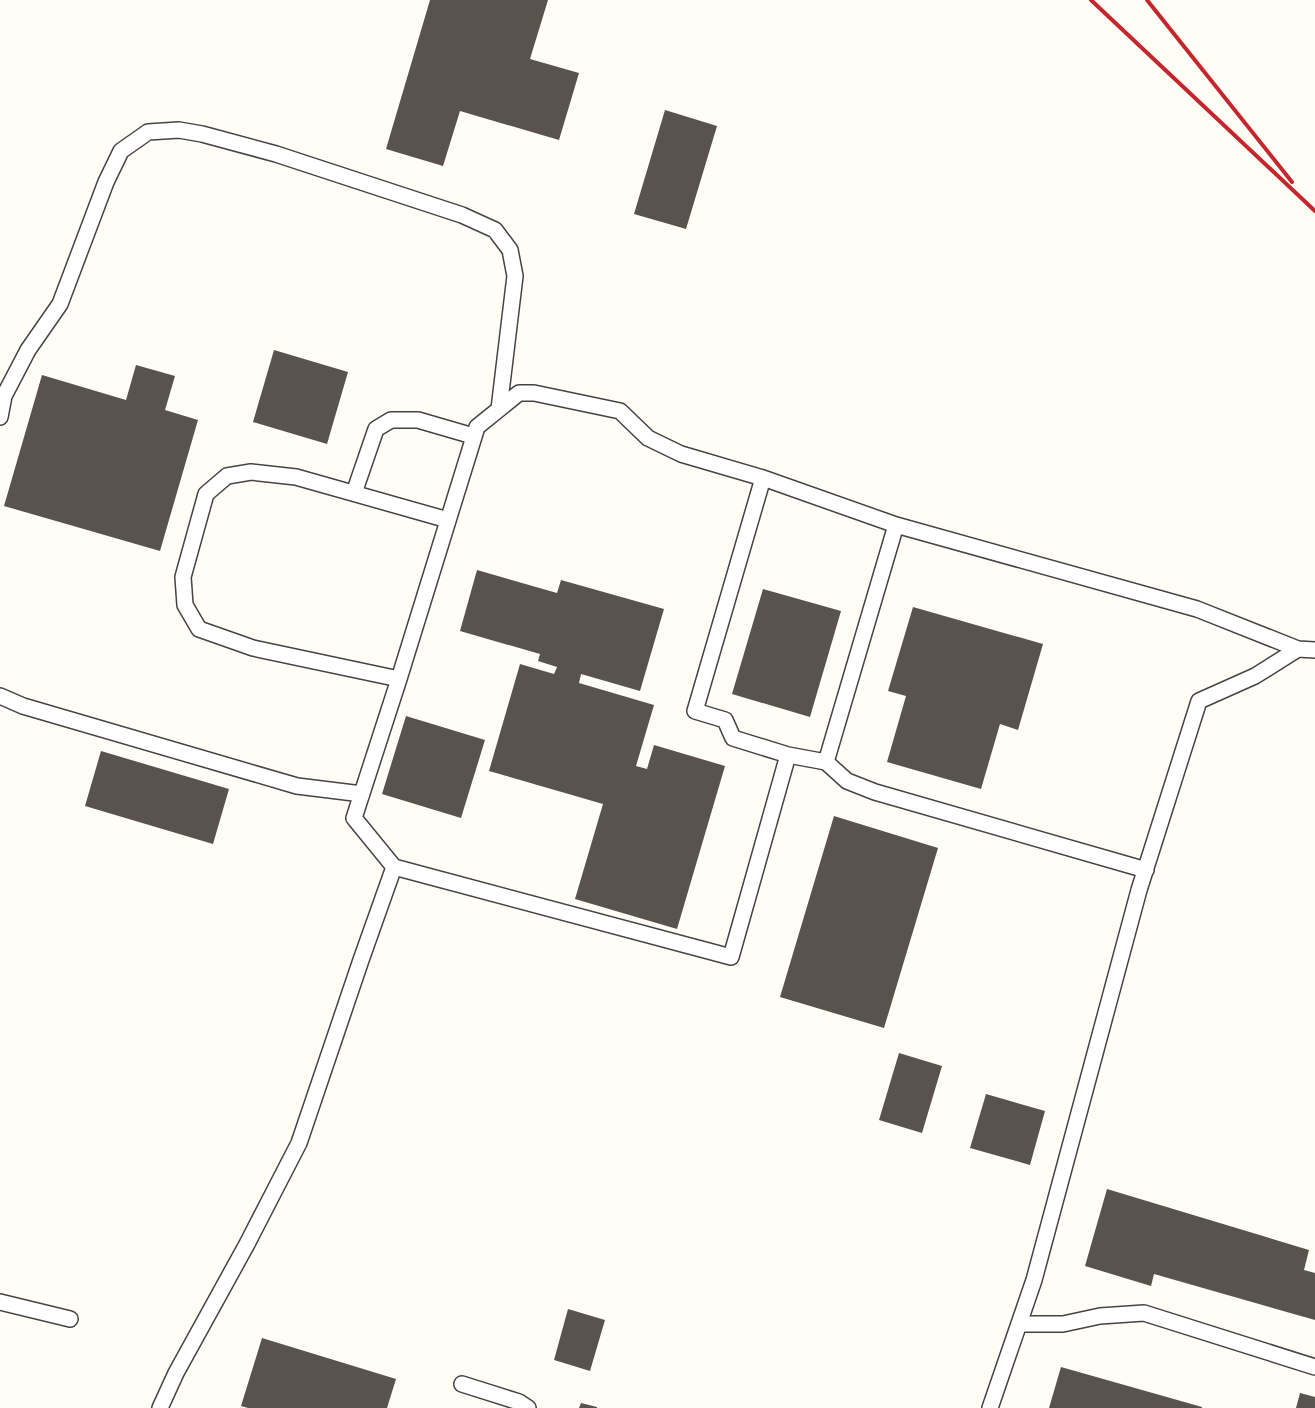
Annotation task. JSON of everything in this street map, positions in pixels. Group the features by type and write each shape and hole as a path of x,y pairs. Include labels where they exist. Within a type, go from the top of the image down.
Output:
{"lane":[{"path":"0,417 4,396 28,350 60,304 106,182 121,152 148,132 178,130 202,134 276,154 462,214 494,230 510,250 515,276 499,409"},
{"path":"788,755 731,957 394,867 354,818 399,679 476,427 519,393 534,393 620,411 648,438 681,454 763,478 896,525 1197,609 1298,649 1315,650"},
{"path":"354,493 376,429 391,420 418,420 474,436"},
{"path":"399,679 253,648 200,629 185,605 183,578 206,494 227,476 250,472 296,477 448,520"},
{"path":"763,478 695,710 725,720 733,738 788,755 826,762 847,780 875,792 1146,870"},
{"path":"826,762 896,525"},
{"path":"990,1408 1034,1280 1139,890 1199,701 1255,676 1298,649"},
{"path":"0,696 23,706 296,786 362,794"},
{"path":"160,1408 176,1373 247,1244 299,1143 394,867"},
{"path":"0,1302 70,1319"},
{"path":"1019,1324 1063,1324 1100,1316 1144,1313 1315,1367"},
{"path":"462,1384 519,1402 528,1408"}],"building":[{"path":"430,0 548,0 530,59 579,73 559,140 460,111 443,166 386,149"},
{"path":"665,110 717,126 686,229 634,214"},
{"path":"274,350 348,372 327,444 253,422"},
{"path":"136,365 175,376 165,410 198,420 160,551 4,506 42,375 126,400"},
{"path":"477,570 557,593 561,580 664,609 640,691 581,674 579,683 654,705 636,766 647,769 654,745 725,766 677,929 575,899 603,804 489,771 520,664 554,674 557,667 538,661 540,654 460,631"},
{"path":"763,589 841,611 810,717 732,694"},
{"path":"913,607 1043,644 1018,730 1000,724 981,789 887,762 906,696 888,691"},
{"path":"406,716 485,740 461,818 382,794"},
{"path":"101,751 229,789 213,844 85,806"},
{"path":"834,816 938,848 884,1028 780,997"},
{"path":"899,1053 942,1066 922,1133 879,1120"},
{"path":"986,1094 1045,1111 1030,1165 970,1148"},
{"path":"1107,1189 1309,1250 1304,1270 1315,1273 1315,1320 1154,1274 1151,1286 1085,1266"},
{"path":"568,1309 605,1320 590,1371 554,1360"},
{"path":"262,1338 396,1379 387,1408 248,1408 241,1406"},
{"path":"1061,1367 1202,1407 1202,1408 1049,1408"},
{"path":"1300,1393 1315,1397 1315,1408 1296,1408"},
{"path":"581,1403 597,1407 597,1408 579,1408"}],"railway":[{"path":"1091,0 1315,211"},
{"path":"1147,0 1292,182"}]}
